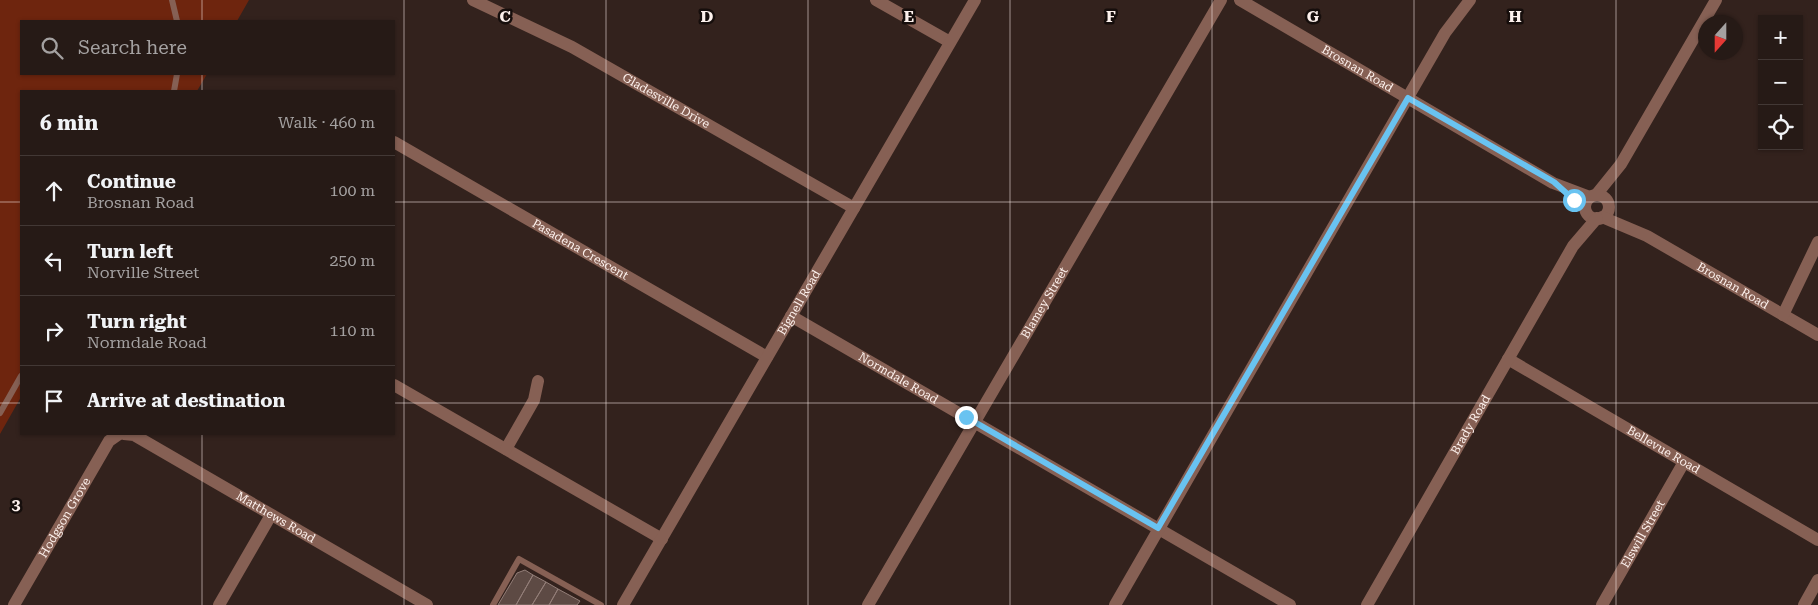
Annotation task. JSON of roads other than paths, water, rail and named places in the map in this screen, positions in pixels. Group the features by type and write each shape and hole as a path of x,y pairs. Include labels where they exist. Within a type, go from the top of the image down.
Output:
{"street":[{"name":"Gladesville Drive","path":"473,0 572,47 854,208"},
{"path":"876,0 950,42"},
{"name":"Bignell Road","path":"623,605 975,0"},
{"name":"Blamey Street","path":"868,605 1221,0"},
{"name":"Brosnan Road","path":"1240,0 1818,335"},
{"path":"1115,605 1445,33 1470,0"},
{"name":"Brady Road","path":"1367,605 1716,0"},
{"name":"Pasadena Crescent","path":"395,143 767,357"},
{"path":"1783,315 1818,242"},
{"name":"Normdale Road","path":"791,316 1290,605"},
{"name":"Bellevue Road","path":"1508,359 1818,540"},
{"path":"506,450 534,400 538,380"},
{"path":"395,386 662,539"},
{"name":"Hodgson Grove","path":"14,605 109,441 118,435"},
{"name":"Matthews Road","path":"134,435 424,604"},
{"name":"Elswill Street","path":"1602,605 1684,462"},
{"path":"219,605 271,515"},
{"path":"1804,605 1818,580"}],"lane":[{"path":"172,0 177,20"},
{"path":"174,90 177,75"},
{"path":"0,414 20,378"},
{"path":"493,605 519,559 601,605"}]}
